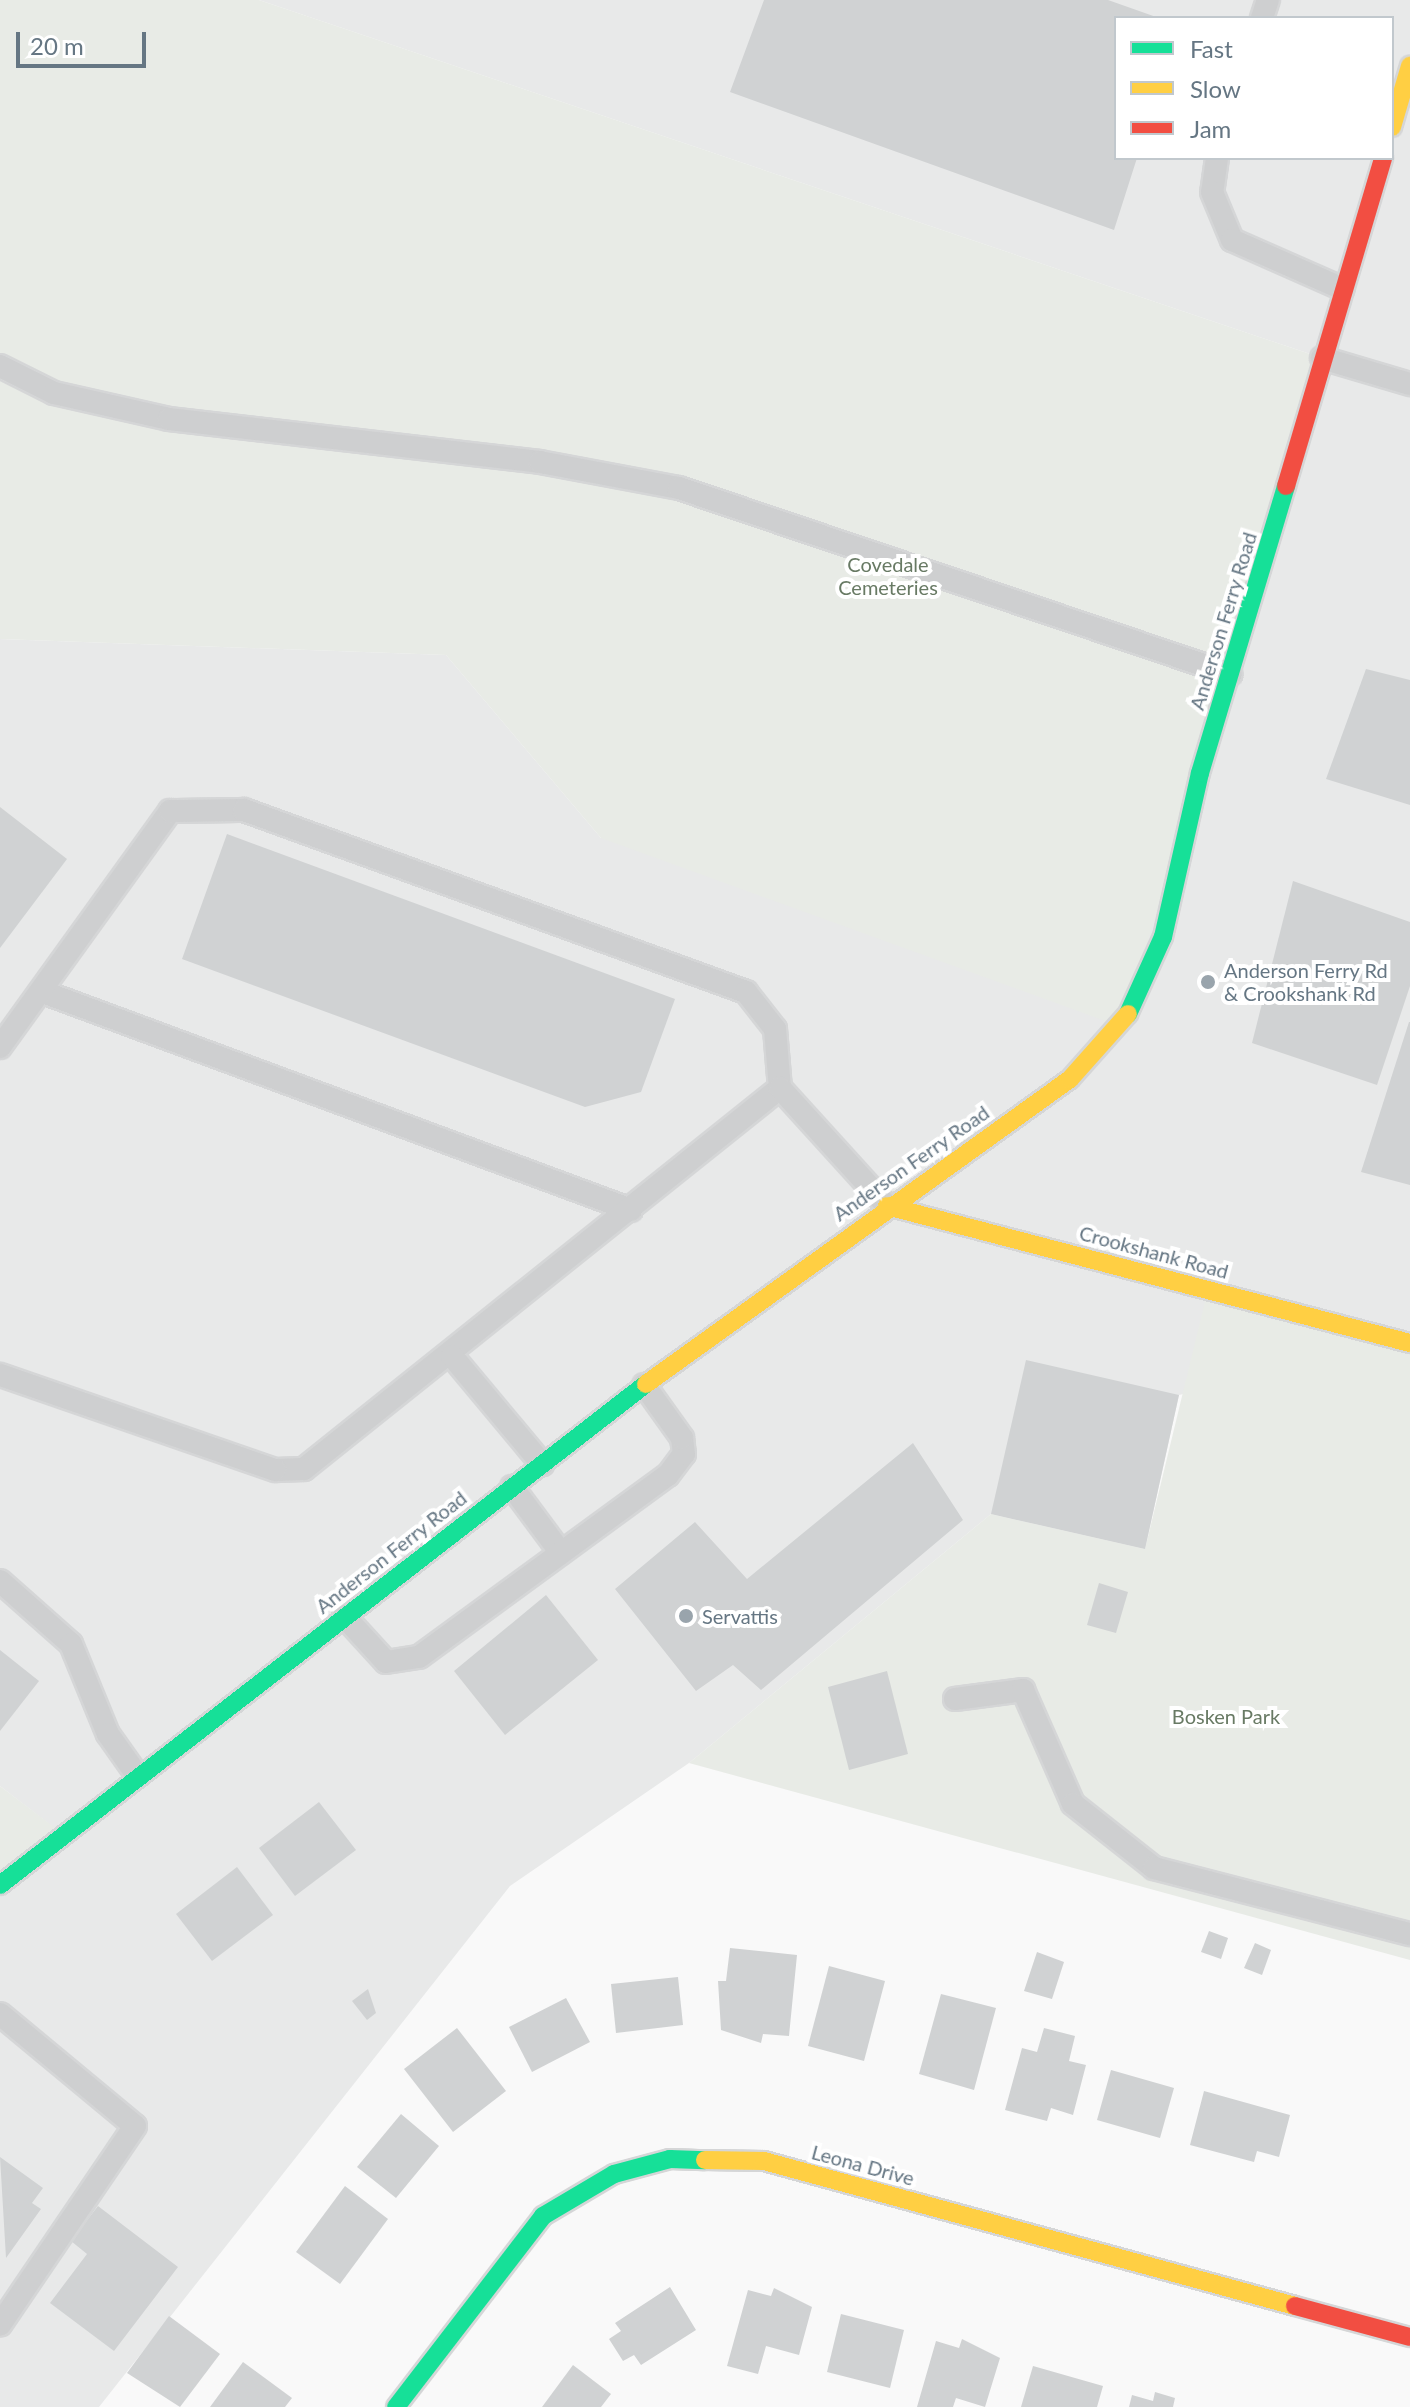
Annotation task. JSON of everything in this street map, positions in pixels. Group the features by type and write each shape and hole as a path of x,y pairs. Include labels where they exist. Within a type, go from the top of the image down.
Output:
{"street":[{"path":"1394,120 1410,66"},
{"name":"Anderson Ferry Road","path":"0,1885 137,1775 644,1385 887,1206 1070,1079 1122,1027 1163,937 1230,674 1382,160"},
{"name":"Crookshank Road","path":"887,1206 1410,1343"},
{"name":"Leona Drive","path":"396,2407 543,2216 614,2174 670,2159 764,2161 1410,2337"}],"lane":[{"path":"1217,160 1212,192 1232,240 1343,289"},
{"path":"1322,358 1410,384"},
{"path":"0,366 54,393 169,419 540,462 679,488 1230,674"},
{"path":"0,1047 43,992 170,811 244,810 746,992 775,1029 780,1088 887,1206"},
{"path":"43,992 631,1210"},
{"path":"0,1375 275,1470 304,1469 452,1356 780,1088"},
{"path":"452,1356 542,1464"},
{"path":"344,1616 375,1655 403,1663 561,1553 679,1464 682,1438 644,1385"},
{"path":"512,1487 561,1553"},
{"path":"0,1581 71,1644 108,1734 137,1775"},
{"path":"955,1699 1023,1690 1073,1804 1154,1868 1410,1934"},
{"path":"0,2014 135,2126 0,2325"}],"shaded area":[{"path":"259,0 1410,0 1410,1343 1179,1395 1145,1549 991,1514 689,1763 510,1886 99,2407 0,2407 0,1885 61,1833 0,1786 0,639 446,655 601,838 1322,358"}],"green space":[{"name":"Covedale Cemeteries","path":"0,0 259,0 1322,358 1122,1027 601,838 446,655 0,639"},
{"name":"Bosken Park","path":"1208,1289 1410,1343 1410,1960 689,1763 991,1514 1145,1549"},
{"path":"0,1786 62,1833 0,1884"}],"building":[{"path":"764,0 1108,0 1153,16 1114,16 1114,160 1136,160 1114,230 730,92"},
{"path":"1366,669 1410,680 1410,805 1326,779"},
{"path":"0,807 67,859 0,948"},
{"path":"227,834 675,999 641,1092 585,1107 182,959"},
{"path":"1293,881 1410,922 1410,986 1377,1085 1252,1043"},
{"path":"1410,1022 1410,1185 1361,1172"},
{"path":"1026,1360 1179,1395 1145,1549 991,1514"},
{"path":"913,1443 963,1520 761,1690 733,1665 696,1691 615,1589 695,1522 747,1579"},
{"path":"1099,1583 1128,1592 1116,1633 1087,1625"},
{"path":"546,1595 598,1660 505,1735 454,1671"},
{"path":"0,1650 39,1681 0,1731"},
{"path":"887,1671 908,1754 849,1770 828,1687"},
{"path":"319,1802 356,1850 295,1896 259,1848"},
{"path":"237,1867 273,1915 212,1961 176,1914"},
{"path":"1209,1931 1228,1938 1221,1959 1201,1952"},
{"path":"1255,1943 1271,1950 1262,1975 1244,1968"},
{"path":"730,1948 797,1955 789,2036 763,2034 761,2043 721,2030 718,1981 726,1981"},
{"path":"1037,1952 1064,1962 1052,1999 1024,1991"},
{"path":"829,1966 885,1981 864,2061 808,2046"},
{"path":"678,1977 683,2025 616,2033 611,1984"},
{"path":"368,1989 376,2013 367,2020 352,2001"},
{"path":"941,1994 996,2008 974,2090 919,2074"},
{"path":"566,1998 590,2042 532,2072 509,2027"},
{"path":"457,2028 506,2091 453,2132 404,2069"},
{"path":"1044,2028 1075,2036 1069,2061 1086,2065 1073,2115 1051,2108 1047,2121 1005,2110 1022,2048 1037,2052"},
{"path":"1111,2070 1174,2088 1160,2138 1097,2120"},
{"path":"1204,2091 1290,2115 1279,2157 1257,2151 1254,2162 1190,2145"},
{"path":"401,2114 439,2146 396,2198 357,2167"},
{"path":"0,2157 43,2188 32,2203 41,2209 6,2258"},
{"path":"345,2186 388,2219 340,2284 296,2252"},
{"path":"98,2206 178,2267 114,2351 50,2303 87,2254 71,2241"},
{"path":"670,2287 696,2330 641,2365 634,2355 623,2361 609,2339 621,2331 615,2323"},
{"path":"774,2288 812,2307 799,2355 766,2346 758,2374 727,2366 748,2290 771,2296"},
{"path":"841,2314 904,2330 890,2388 827,2372"},
{"path":"169,2316 220,2354 180,2407 127,2373"},
{"path":"962,2339 1000,2358 985,2407 956,2398 953,2407 917,2407 936,2341 959,2348"},
{"path":"243,2362 292,2398 285,2407 210,2407"},
{"path":"573,2365 611,2394 601,2407 542,2407"},
{"path":"1033,2366 1103,2386 1097,2407 1021,2407"},
{"path":"1155,2392 1175,2398 1173,2407 1129,2407 1132,2395 1153,2401"}],"traffic: fast":[{"path":"1128,1014 1163,937 1200,773 1286,486"},
{"path":"0,1885 646,1384"},
{"path":"396,2407 543,2216 614,2174 670,2159 705,2160"}],"traffic: slow":[{"path":"1394,120 1410,66"},
{"path":"646,1384 1070,1079 1128,1014"},
{"path":"887,1206 1410,1343"},
{"path":"705,2160 764,2161 1295,2306"}],"traffic: jam":[{"path":"1286,486 1382,160"},
{"path":"1295,2306 1410,2337"}],"place":[{"name":"Anderson Ferry Rd & Crookshank Rd","path":"1208,982"},
{"name":"Servattis","path":"686,1616"}]}
